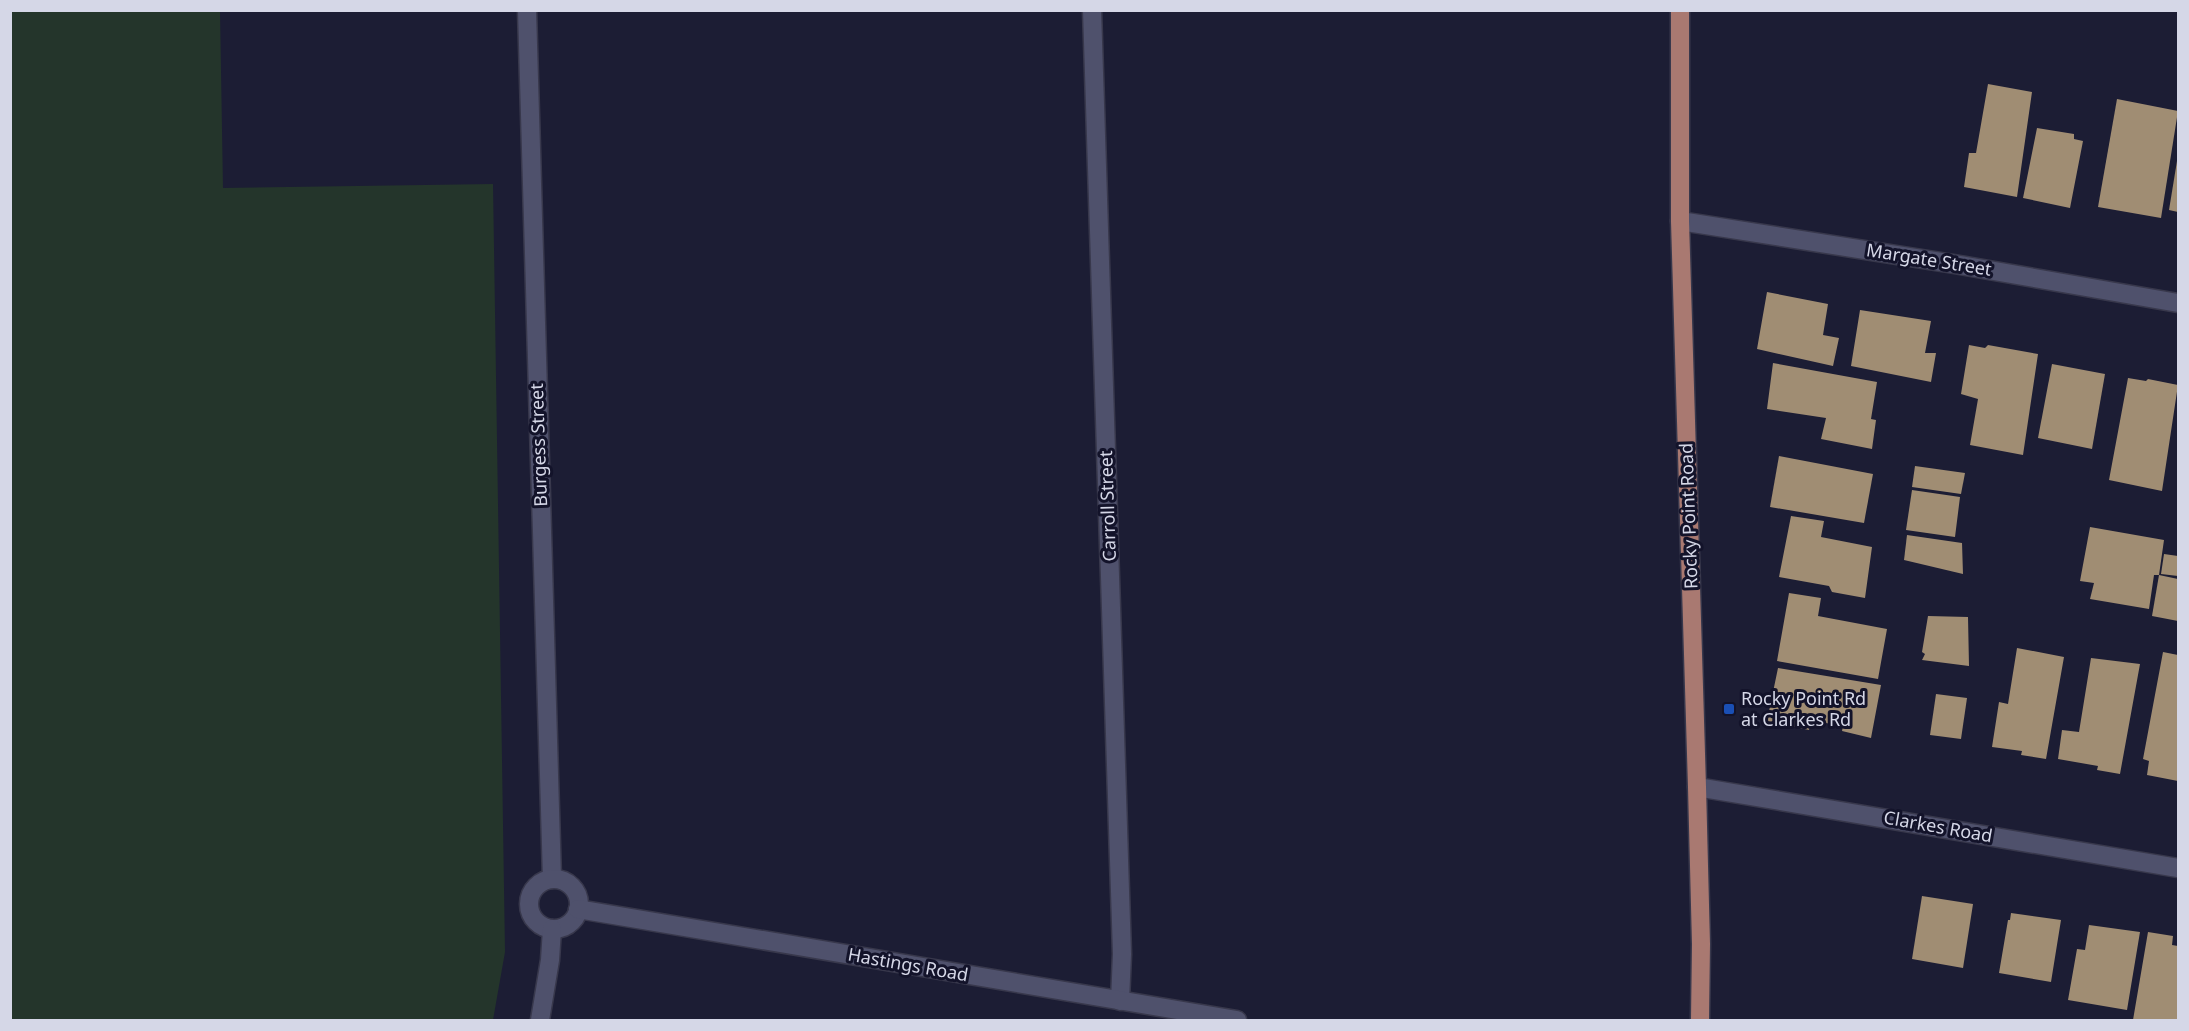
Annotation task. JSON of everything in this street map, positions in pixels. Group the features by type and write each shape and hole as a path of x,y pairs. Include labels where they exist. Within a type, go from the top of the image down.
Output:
{"main road":[{"name":"Rocky Point Road","path":"1680,10 1680,221 1697,787 1700,1020"}],"street":[{"name":"Burgess Street","path":"527,10 552,879"},
{"name":"Carroll Street","path":"1092,10 1122,942 1120,1001"},
{"name":"Margate Street","path":"1680,221 1954,264 2178,303"},
{"name":"Clarkes Road","path":"1697,787 2178,868"},
{"path":"552,879 564,881 576,892 578,909 572,922 552,929 536,922 528,907 529,898 538,884 552,879"},
{"name":"Hastings Road","path":"578,909 1237,1020"},
{"path":"540,1020 550,960 552,929"}],"green space":[{"path":"10,11 220,11 223,188 493,184 505,952 493,1020 11,1020"}],"building":[{"path":"1988,84 2032,92 2017,197 1964,187 1969,153 1976,153"},
{"path":"2117,99 2178,111 2161,218 2098,207"},
{"path":"2037,128 2074,134 2074,139 2083,141 2070,208 2023,198"},
{"path":"2178,161 2178,212 2169,210"},
{"path":"1767,292 1828,304 1823,335 1839,338 1833,366 1757,349"},
{"path":"1860,310 1931,321 1925,353 1936,353 1931,382 1851,366"},
{"path":"1969,345 1985,348 1988,345 2038,354 2023,455 1970,445 1978,399 1961,394"},
{"path":"1773,363 1877,382 1871,419 1876,420 1872,449 1821,439 1826,418 1767,409"},
{"path":"2052,364 2105,374 2092,449 2038,438"},
{"path":"2128,378 2178,385 2162,491 2109,480"},
{"path":"1779,456 1873,474 1864,523 1770,507"},
{"path":"1915,466 1965,473 1961,494 1912,487"},
{"path":"1912,490 1960,497 1955,537 1906,530"},
{"path":"1791,516 1824,521 1821,537 1872,547 1865,598 1832,592 1829,586 1779,577"},
{"path":"2090,527 2164,540 2159,575 2154,575 2149,609 2090,599 2094,583 2080,581"},
{"path":"1907,535 1962,543 1963,574 1904,560"},
{"path":"2164,554 2178,556 2178,576 2161,574"},
{"path":"2159,575 2178,579 2178,621 2152,616"},
{"path":"1789,593 1821,598 1818,616 1887,629 1878,679 1777,661"},
{"path":"1928,616 1968,617 1969,666 1922,660 1925,654 1922,652"},
{"path":"2017,648 2064,657 2046,759 2021,755 2022,751 1992,747 1999,702 2008,704"},
{"path":"2163,652 2178,655 2178,781 2147,775 2149,761 2143,759"},
{"path":"2091,658 2140,664 2120,774 2097,770 2098,766 2058,759 2062,730 2079,732"},
{"path":"1778,668 1881,685 1871,738 1842,731 1843,726 1820,722 1819,728 1810,726 1809,730 1767,721"},
{"path":"1936,694 1967,698 1961,739 1930,735"},
{"path":"1922,896 1973,904 1963,968 1912,959"},
{"path":"2011,913 2061,920 2051,982 1999,973"},
{"path":"2089,925 2140,932 2127,1010 2068,1000 2077,949 2085,950"},
{"path":"2148,932 2173,936 2172,945 2178,946 2178,1020 2133,1020"}],"place":[{"name":"Rocky Point Rd at Clarkes Rd","path":"1729,709"}]}
